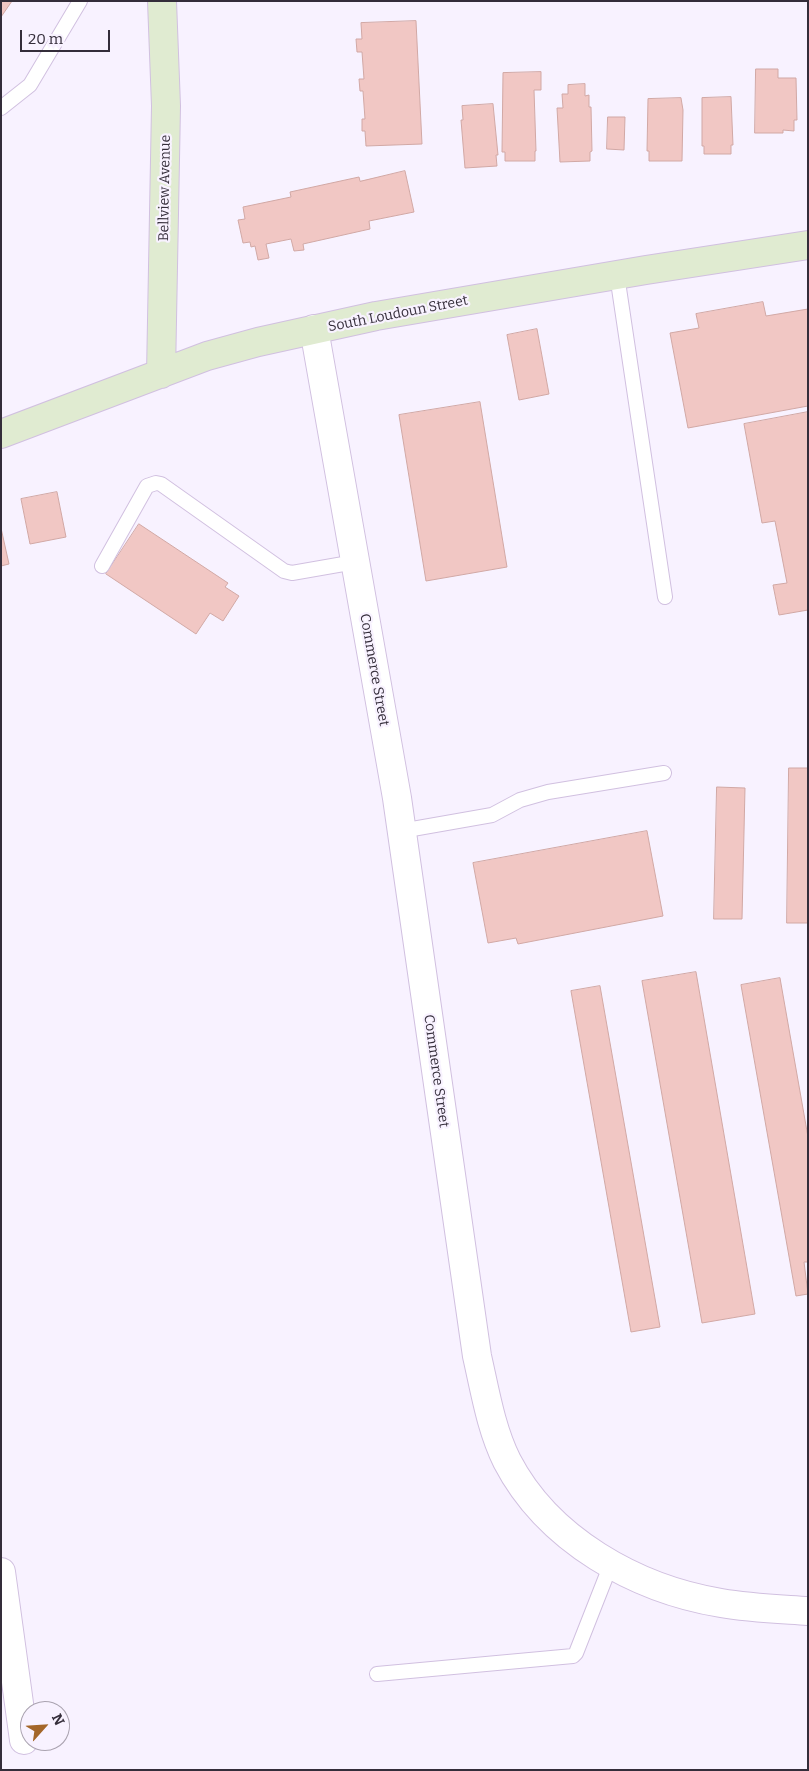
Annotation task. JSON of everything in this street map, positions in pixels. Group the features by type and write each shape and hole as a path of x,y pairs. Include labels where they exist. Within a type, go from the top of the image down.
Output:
{"street":[{"name":"Bellview Avenue","path":"160,374 166,106 162,1"},
{"name":"South Loudoun Street","path":"1,434 207,356 258,342 386,314 808,245"},
{"name":"Commerce Street","path":"314,329 402,832 477,1356 489,1412 506,1460 523,1489 554,1523 583,1547 623,1572 666,1590 712,1601 808,1611"},
{"path":"1,1572 20,1711"}],"lane":[{"path":"1,108 30,85 80,1"},
{"path":"617,275 665,597"},
{"path":"102,566 147,486 156,483 161,484 284,571 292,573 355,562"},
{"path":"402,832 488,816 520,800 548,792 664,773"},
{"path":"377,1674 573,1656 576,1653 611,1564"}],"building":[{"path":"1,1 12,1 1,17"},
{"path":"416,21 422,144 366,146 365,131 362,131 362,119 365,119 363,91 360,91 359,79 364,79 362,52 357,52 356,39 362,39 361,23"},
{"path":"756,69 778,69 778,78 796,78 797,120 794,120 794,131 783,130 783,133 755,133"},
{"path":"541,72 541,90 534,90 535,161 505,161 505,152 502,152 503,73"},
{"path":"585,84 585,96 589,95 589,107 591,107 592,151 590,152 590,161 560,162 557,108 563,108 562,94 568,94 568,85"},
{"path":"731,97 733,145 731,145 731,154 704,154 704,146 702,146 702,98"},
{"path":"681,98 683,110 682,161 649,161 649,151 647,151 648,99"},
{"path":"493,104 498,155 496,155 497,166 465,168 461,120 463,120 462,106"},
{"path":"608,117 625,117 624,150 607,149"},
{"path":"405,171 414,212 369,221 370,229 303,244 304,250 294,251 291,239 266,244 269,258 258,260 255,246 251,247 250,242 243,243 238,220 245,219 243,207 291,197 290,192 359,177 360,181"},
{"path":"763,302 766,316 808,309 808,406 688,428 670,333 699,328 696,314"},
{"path":"537,329 549,394 519,400 507,335"},
{"path":"480,402 507,567 426,581 399,415"},
{"path":"808,412 808,610 779,615 773,585 787,583 775,521 762,523 744,424"},
{"path":"57,492 66,537 30,544 21,499"},
{"path":"139,524 228,583 225,587 239,596 223,621 210,613 196,634 106,574"},
{"path":"1,528 9,564 1,566"},
{"path":"789,768 808,768 808,923 787,923"},
{"path":"717,787 745,788 742,919 714,919"},
{"path":"647,831 663,916 518,944 516,938 488,943 473,863"},
{"path":"696,972 755,1314 702,1323 642,981"},
{"path":"780,978 808,1137 808,1262 804,1262 808,1294 796,1296 741,985"},
{"path":"600,986 660,1327 631,1332 571,991"}]}
